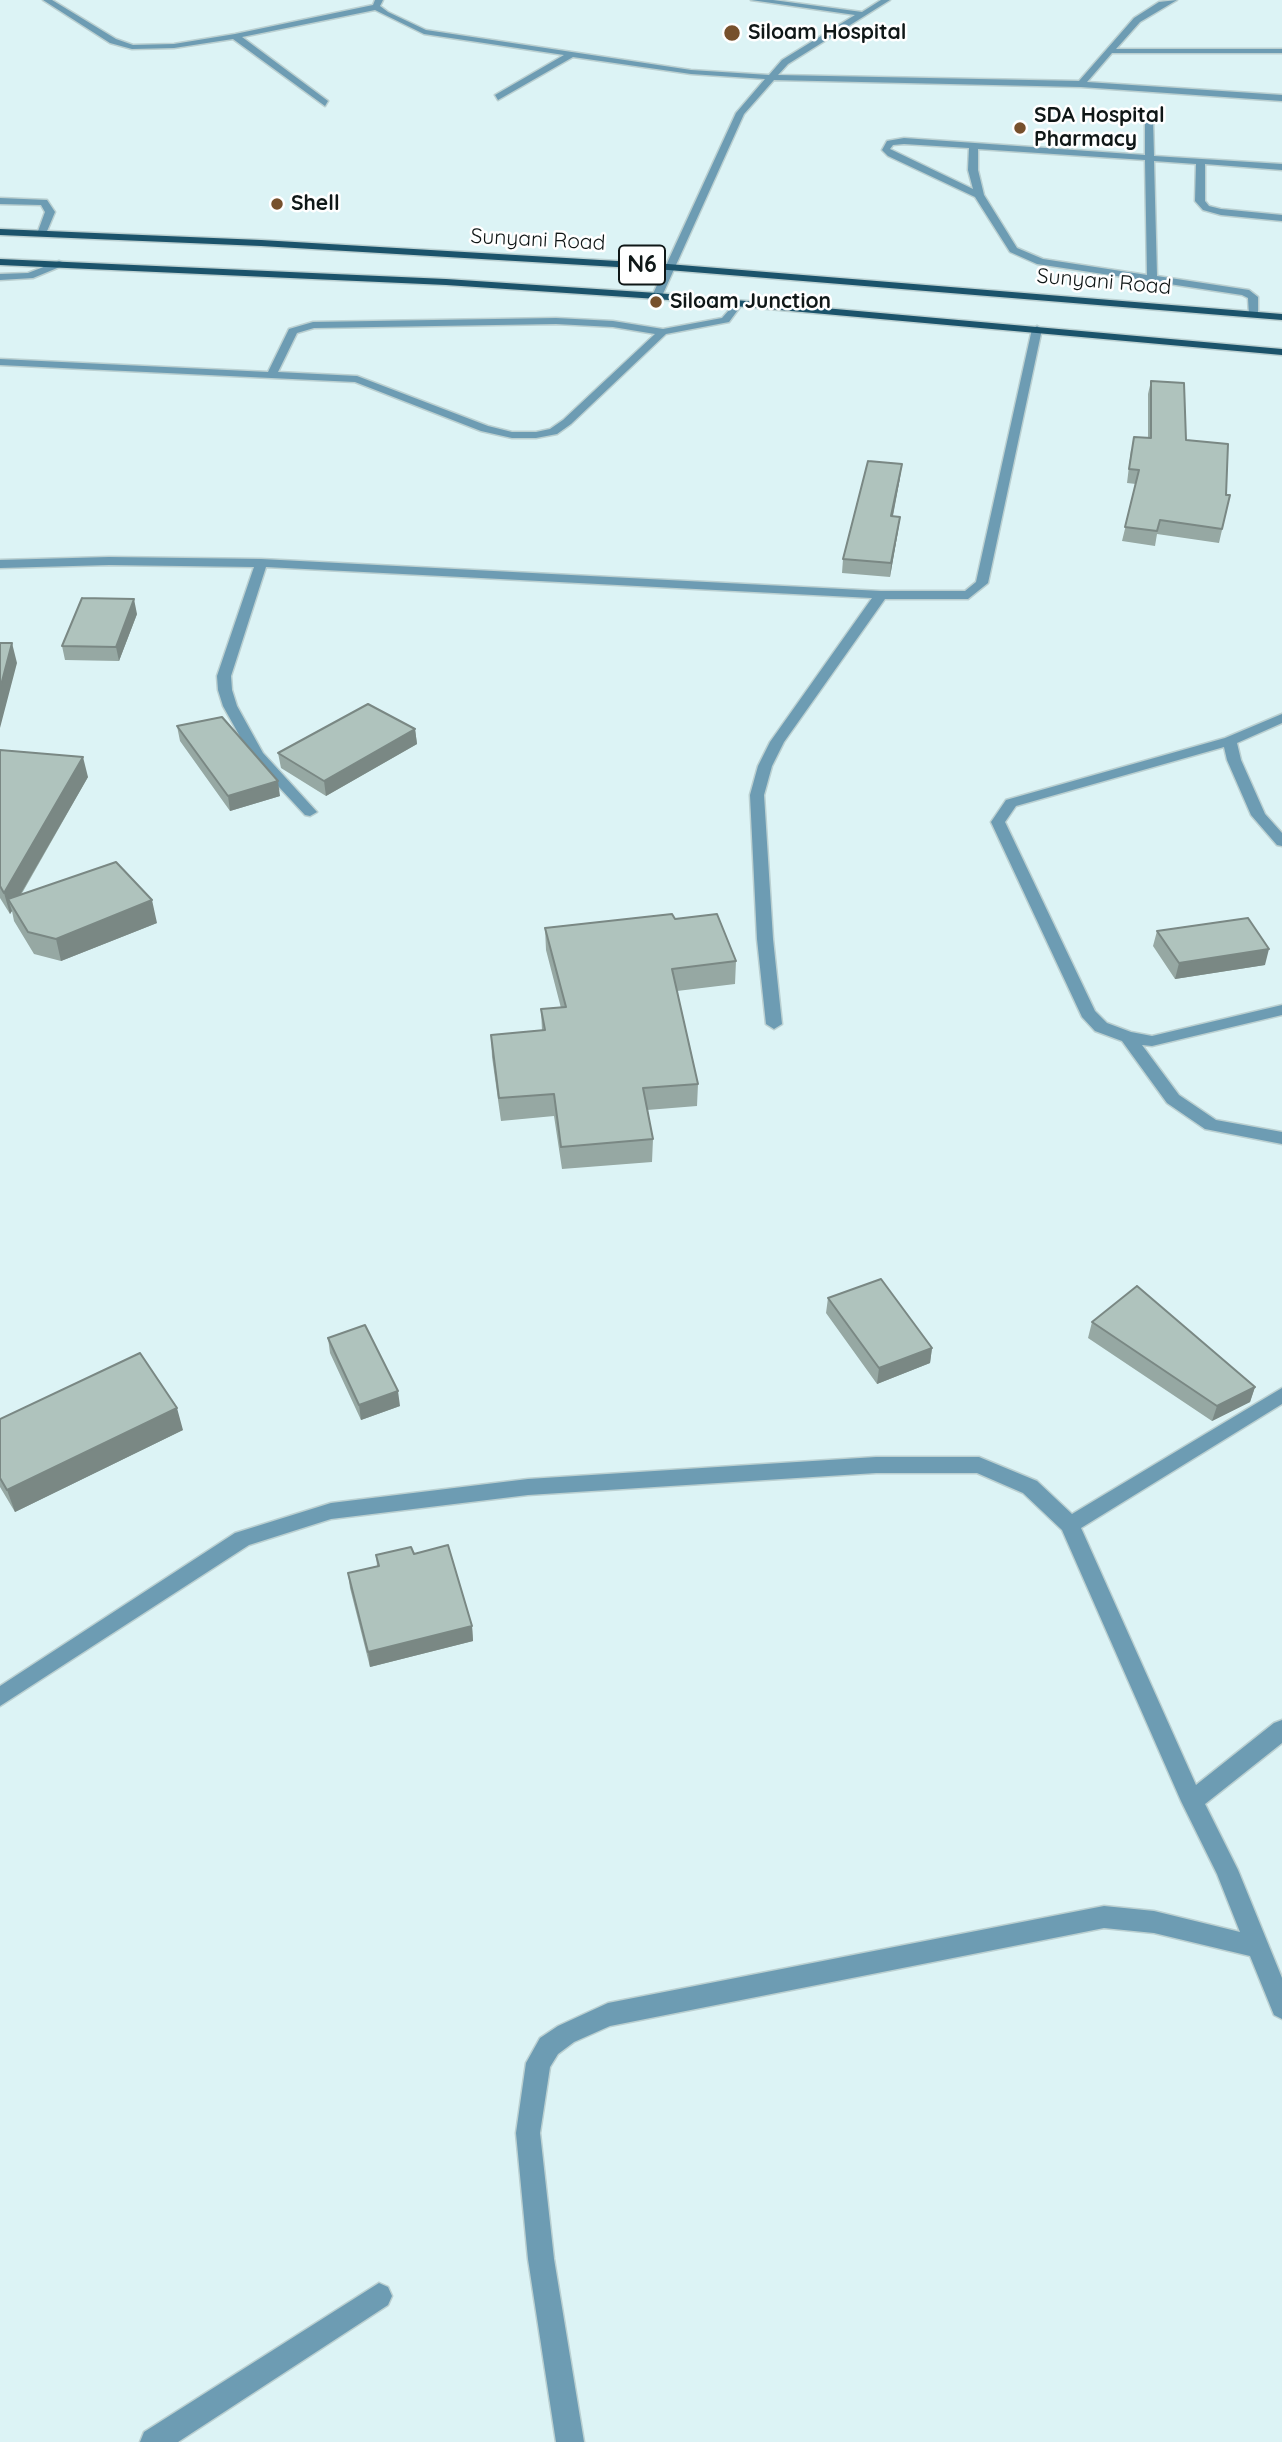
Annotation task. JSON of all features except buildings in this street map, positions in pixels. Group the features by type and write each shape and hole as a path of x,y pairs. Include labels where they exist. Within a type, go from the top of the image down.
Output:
{"main road":[{"name":"Sunyani Road","path":"0,232 274,243 668,267 1282,317"},
{"name":"N6","path":"0,262 446,282 657,296 1282,352"}],"street":[{"path":"47,0 113,41 132,47 174,46 235,36 377,4 406,25 424,32 691,72 768,77 1081,85 1282,98"},
{"path":"754,0 862,14"},
{"path":"657,296 733,123 768,77 785,62 886,0"},
{"path":"1081,85 1137,20 1173,0"},
{"path":"235,36 325,103"},
{"path":"1111,51 1282,51"},
{"path":"498,97 570,54"},
{"path":"1149,119 1152,277"},
{"path":"979,195 886,150 890,143 904,141 1282,167"},
{"path":"974,146 973,170 979,195 1013,250 1023,256 1063,266 1245,292 1253,297 1254,315"},
{"path":"1200,161 1200,201 1206,208 1282,218"},
{"path":"0,201 44,202 50,212 42,234"},
{"path":"0,277 29,276 59,264"},
{"path":"272,374 293,331 313,325 534,320 613,324 663,332 725,320 738,303"},
{"path":"0,564 109,561 261,564 881,595 968,595 982,583 1000,512 1037,329"},
{"path":"0,362 357,379 374,383 485,429 512,435 536,435 553,432 567,422 663,332"},
{"path":"261,564 224,676 225,690 230,706 257,755 310,812"},
{"path":"774,1024 765,939 757,795 765,766 777,742 881,595"},
{"path":"1282,718 1230,741 1011,803 998,822 1088,1013 1101,1027 1128,1037 1152,1041 1282,1010"},
{"path":"1230,741 1234,760 1258,815 1282,842"},
{"path":"1128,1037 1173,1098 1211,1125 1282,1138"},
{"path":"1070,1525 1282,1395"},
{"path":"0,1697 242,1539 331,1511 528,1487 876,1465 979,1465 1030,1487 1070,1525 1192,1801 1227,1870 1282,2007"},
{"path":"1192,1801 1282,1730"},
{"path":"570,2442 541,2259 528,2133 538,2063 549,2046 566,2034 608,2015 1104,1917 1154,1922 1258,1947"},
{"path":"154,2442 379,2296"}],"place":[{"name":"Siloam Hospital","path":"732,33"},
{"name":"SDA Hospital Pharmacy","path":"1020,128"},
{"name":"Shell","path":"277,204"},
{"name":"Siloam Junction","path":"656,302"}]}
